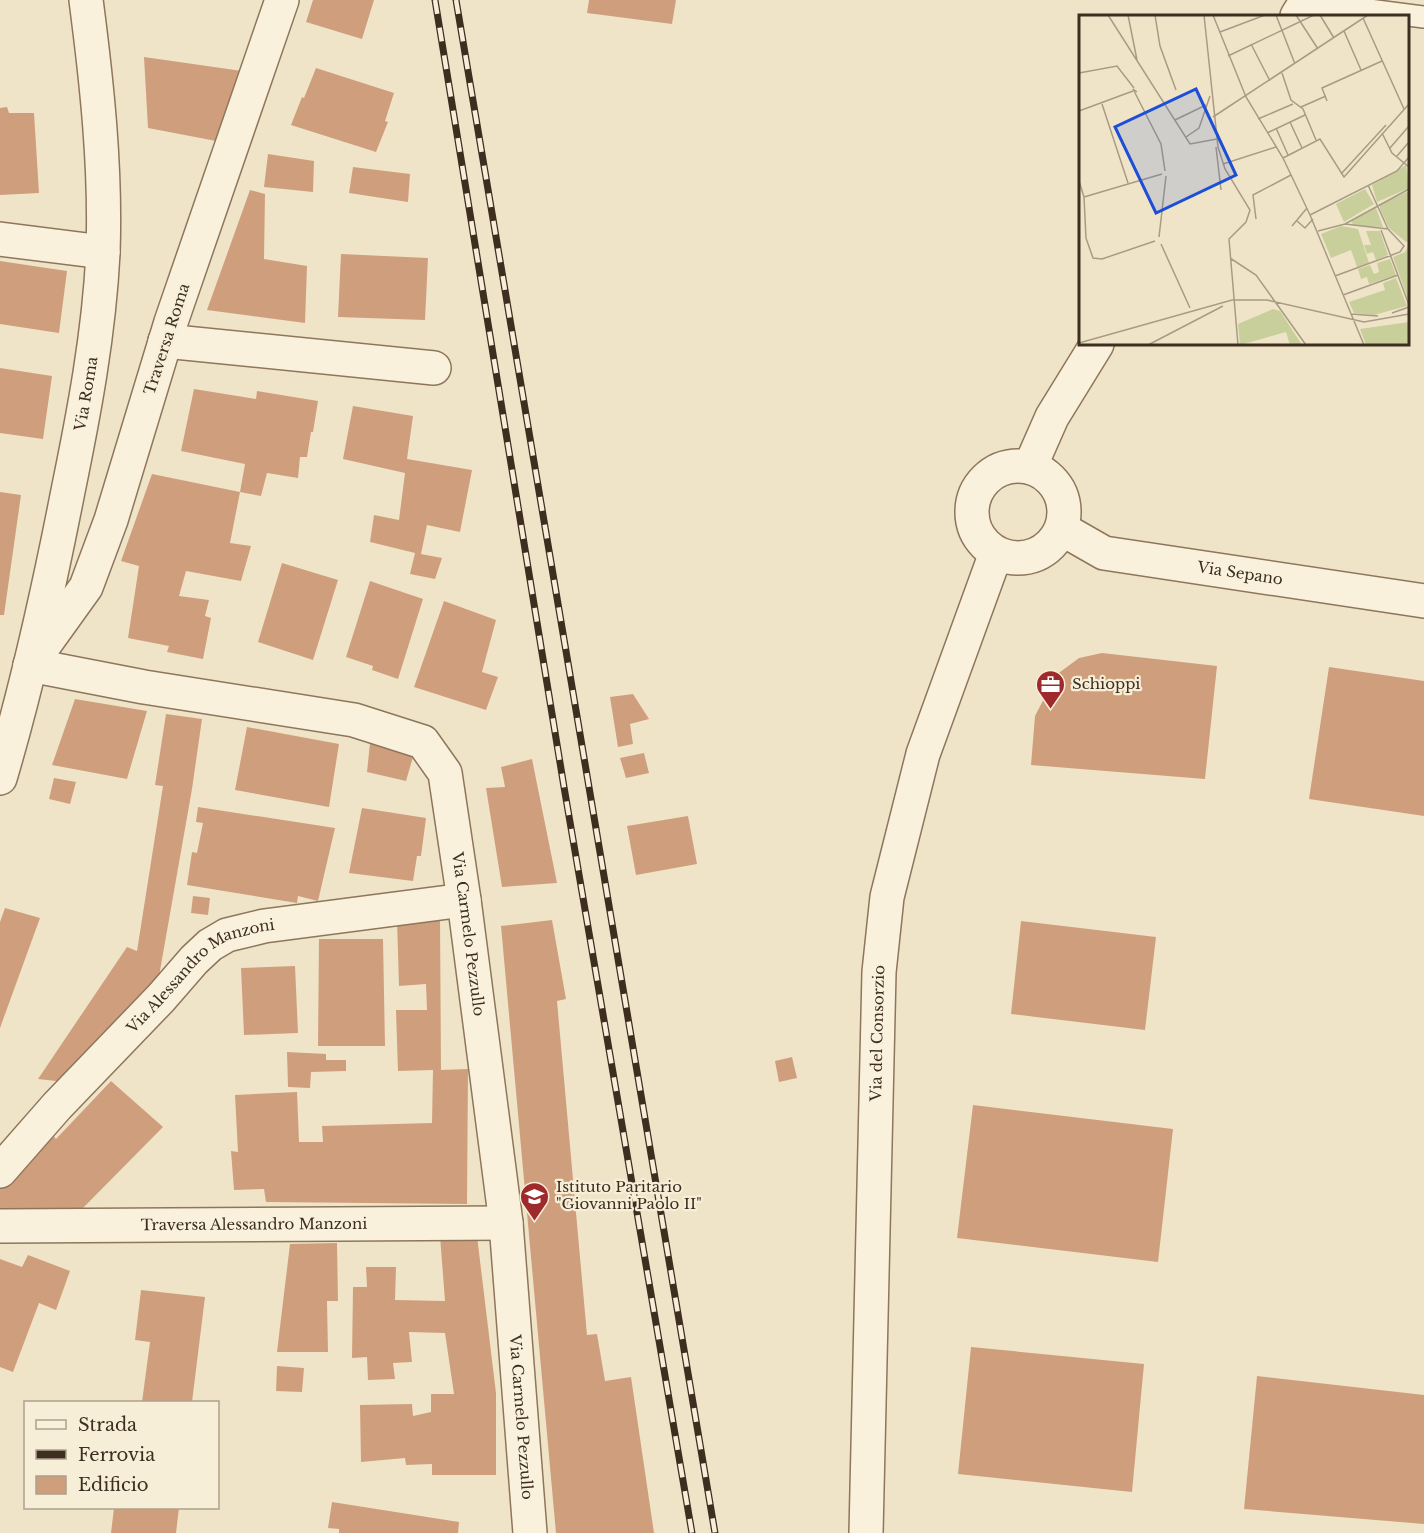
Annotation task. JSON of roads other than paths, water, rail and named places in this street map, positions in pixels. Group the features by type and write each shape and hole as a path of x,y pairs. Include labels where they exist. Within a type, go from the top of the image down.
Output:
{"street":[{"name":"Via Roma","path":"0,778 30,665 59,538 85,401 99,309 103,252 104,168 86,0"},
{"name":"Traversa Roma","path":"30,665 86,587 111,520 165,341 282,0"},
{"path":"0,239 103,252"},
{"path":"165,341 434,368"},
{"path":"1030,467 1053,417 1096,345"},
{"path":"1015,466 1030,467 1044,473 1056,484 1063,498 1065,514 1062,529 1054,542 1042,552 1027,558 1011,558 996,553 984,544 976,531 972,517 973,502 978,488 988,476 1000,469 1015,466"},
{"name":"Via Sepano","path":"1062,529 1104,553 1424,602"},
{"name":"Via del Consorzio","path":"866,1533 879,972 887,897 923,754 996,553"},
{"name":"Via Carmelo Pezzullo","path":"30,665 144,687 354,720 423,742 445,773 506,1223 530,1533"},
{"name":"Via Alessandro Manzoni","path":"0,1171 57,1106 161,998 194,960 210,945 227,935 264,926 464,900"},
{"name":"Traversa Alessandro Manzoni","path":"0,1226 506,1223"}],"lane":[{"path":"1304,6 1402,15"},
{"path":"1409,16 1424,17"}],"railway":[{"path":"435,0 564,787 692,1533"},
{"path":"456,0 715,1533"}],"place":[{"name":"Schioppi","path":"1051,710"},
{"name":"Istituto Paritario \"Giovanni Paolo II\"","path":"535,1222"}]}
